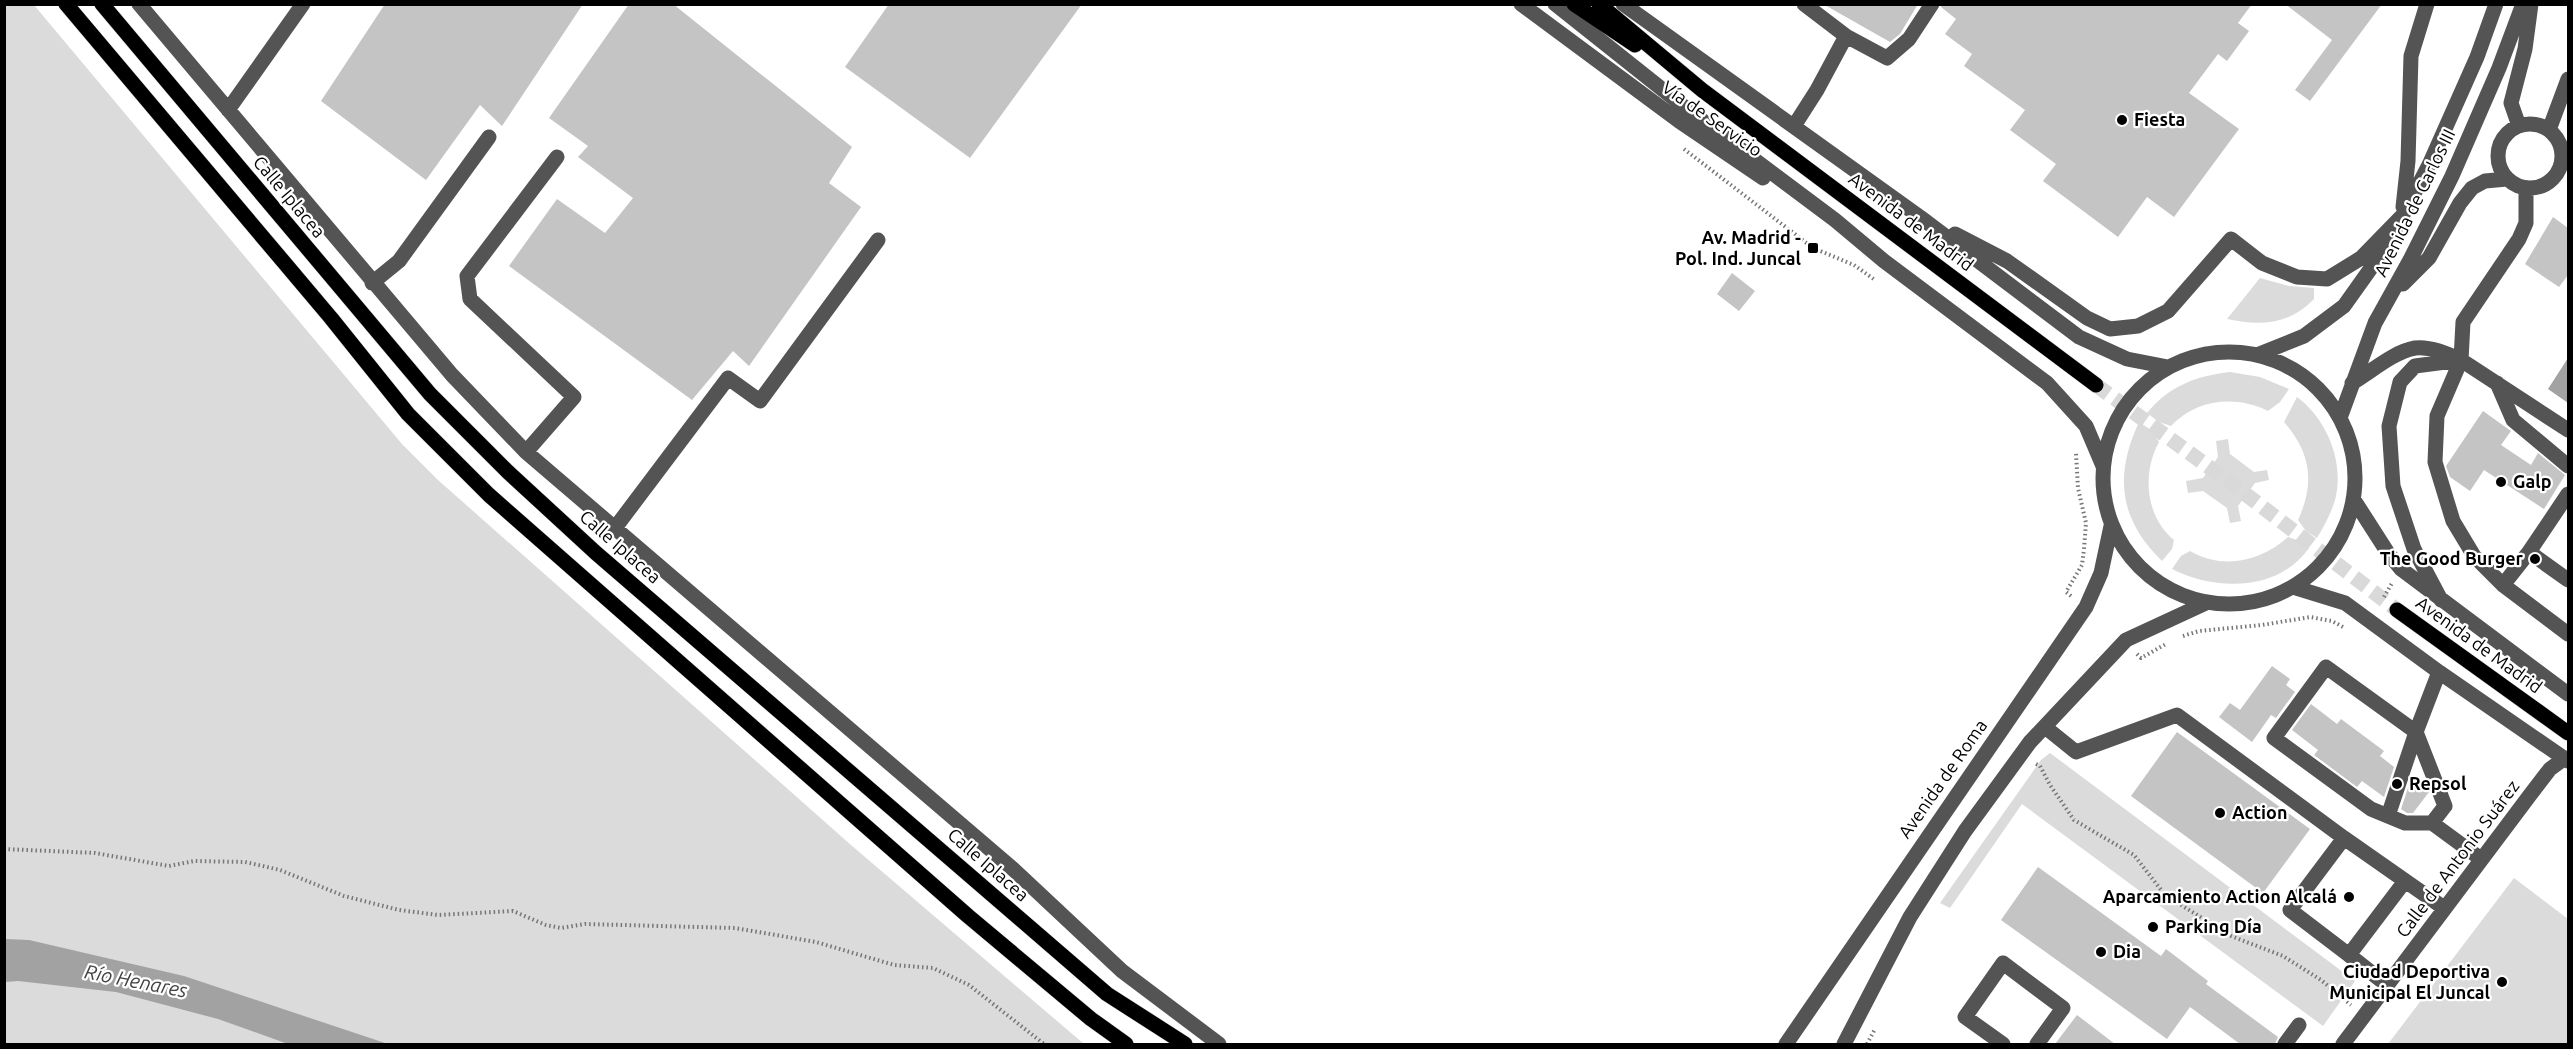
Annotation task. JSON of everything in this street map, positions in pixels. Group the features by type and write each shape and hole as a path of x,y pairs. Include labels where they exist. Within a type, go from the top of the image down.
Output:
{"main road":[{"path":"66,4 332,318 408,414 489,495 968,916 1091,1019 1126,1044"},
{"name":"Calle Iplacea","path":"102,4 430,394 508,472 596,553 1107,994 1185,1044"},
{"name":"Avenida de Madrid","path":"1574,4 1702,90 2096,385"},
{"name":"Avenida de Madrid","path":"1599,4 1702,90"},
{"name":"Avenida de Madrid","path":"2397,610 2568,733"}],"street":[{"path":"139,4 372,283 452,375 526,452 1013,869 1122,971 1219,1044"},
{"path":"228,110 303,4"},
{"name":"Vía de Servicio","path":"1521,4 1679,120 1776,187 1829,228 1884,261"},
{"path":"1555,4 1696,116 1835,220 1884,261 2047,383 2086,426 2103,466"},
{"path":"1623,4 1920,217 2079,337 2127,359 2168,367"},
{"path":"1804,4 1846,36 1887,58 1909,39 1932,4"},
{"path":"1920,217 2007,261 2087,318 2110,329 2138,326 2168,311 2231,239 2262,263 2297,277 2326,279 2361,258 2402,216 2408,161 2411,56 2427,4"},
{"name":"Avenida de Carlos III","path":"2257,355 2304,336 2344,306 2385,247 2439,144 2477,57 2496,4"},
{"name":"Avenida de Carlos III","path":"2340,418 2375,323 2391,297 2452,176 2499,68 2523,4"},
{"path":"2519,126 2511,103 2524,49 2531,4"},
{"path":"1794,126 1846,36"},
{"path":"2549,130 2568,79"},
{"path":"2529,124 2549,130 2556,138 2566,158 2561,168 2547,184 2537,188 2516,185 2507,179 2498,159 2499,148 2510,131 2529,124"},
{"path":"372,283 399,261 489,137"},
{"path":"526,452 574,397 470,299 467,276 557,157"},
{"path":"2391,297 2429,258 2460,203 2472,188 2485,181 2507,179"},
{"path":"2526,188 2526,223 2519,239 2463,322 2461,360 2437,416 2435,462 2454,521 2474,556 2503,585 2568,634"},
{"path":"615,528 728,378 760,401 878,240"},
{"path":"2352,383 2394,357 2416,348 2442,351 2461,360 2568,430"},
{"path":"2226,351 2257,355 2290,368 2319,389 2340,418 2354,458 2354,500 2343,534 2322,565 2294,587 2256,602 2236,605 2206,603 2166,588 2133,562 2111,526 2104,496 2103,466 2113,427 2135,392 2168,367 2196,356 2226,351"},
{"path":"2441,600 2414,549 2393,486 2389,426 2400,382 2415,366 2461,360"},
{"path":"2497,383 2512,420 2568,466"},
{"path":"2503,585 2529,552 2568,494"},
{"path":"2354,500 2401,569 2568,694"},
{"name":"Avenida de Roma","path":"1786,1044 2086,607 2101,573 2111,526"},
{"path":"2529,552 2568,580"},
{"path":"2294,587 2345,603 2370,619 2439,672 2567,760"},
{"path":"1844,1044 1910,917 1965,831 2030,742 2126,640 2206,603"},
{"path":"2432,823 2445,806 2416,732 2326,667 2274,738 2371,809 2405,823 2432,823 2481,859"},
{"path":"2388,816 2439,672"},
{"path":"2045,727 2076,752 2177,715 2344,838 2444,908"},
{"name":"Calle de Antonio Suárez","path":"2343,1044 2550,769 2567,760"},
{"path":"2344,838 2290,910 2387,985"},
{"path":"2349,955 2405,881"},
{"path":"2003,1044 1965,1017 2002,963 2063,1008 2037,1044"},
{"path":"2285,1044 2300,1025"}],"path":[{"path":"1681,144 1688,153 1813,248 1854,265 1883,285"},
{"path":"2075,450 2078,488 2086,523 2085,549 2082,565 2066,592 2086,607"},
{"path":"2126,640 2141,658 2176,638 2199,631 2262,625 2294,618 2310,617 2332,621 2356,634 2370,619 2401,569"},
{"path":"2033,767 2037,764 2040,766 2074,820 2134,855 2165,895 2231,936 2283,956 2321,980 2364,1016"},
{"path":"4,849 95,853 169,866 194,861 245,862 280,870 344,896 399,910 438,915 513,911 546,925 561,928 585,924 735,928 816,942 894,965 933,968 969,985 1044,1044"},
{"path":"1867,1044 1878,1022"}],"shaded area":[{"path":"5,4 34,5 402,444 438,480 851,845 1084,1044 5,1044"},
{"path":"2260,278 2289,286 2314,288 2314,299 2304,308 2284,319 2262,323 2227,319"},
{"path":"2230,372 2260,377 2289,389 2280,402 2268,411 2243,403 2217,402 2192,410 2171,426 2159,422 2147,413 2164,396 2184,384 2206,376"},
{"path":"2297,397 2308,406 2325,430 2338,471 2335,500 2317,538 2306,531 2298,520 2307,493 2308,469 2300,445 2284,422"},
{"path":"2139,422 2151,430 2159,442 2150,467 2149,494 2157,519 2174,540 2172,549 2162,561 2137,529 2129,513 2125,496 2126,461"},
{"path":"2228,439 2230,454 2254,472 2267,470 2269,480 2255,483 2238,506 2241,521 2230,523 2227,508 2203,491 2188,493 2186,481 2203,478 2218,457 2216,441"},
{"path":"2288,537 2300,541 2309,548 2281,573 2263,580 2226,584 2189,576 2172,569 2181,556 2190,551 2203,557 2228,562 2266,552"},
{"path":"2050,753 2355,981 2323,1026 2022,804 1950,908 1940,903 2041,760"},
{"name":"Ciudad Deportiva Municipal El Juncal","path":"2514,878 2568,919 2568,1044 2388,1044"}],"water":[{"path":"2568,358 2568,403 2548,389"},
{"name":"Río Henares","path":"5,939 29,940 184,976 388,1044 288,1044 218,1019 116,992 18,981 5,982"}],"building":[{"path":"385,4 583,4 502,126 480,105 426,180 321,101"},
{"path":"629,4 673,4 852,147 829,183 861,207 749,366 733,351 692,400 509,266 557,199 605,233 633,198 578,157 588,146 549,118"},
{"path":"889,4 1082,4 970,158 845,67"},
{"path":"1823,4 1918,4 1900,34 1890,42"},
{"name":"Fiesta","path":"1942,4 2252,4 2238,23 2249,31 2227,61 2218,54 2189,93 2239,129 2174,217 2147,197 2118,237 2043,181 2056,164 2010,130 2025,110 1964,66 1972,54 1945,34 1956,19 1941,7"},
{"path":"2285,4 2382,4 2310,101 2295,90 2332,40"},
{"path":"2553,217 2568,228 2568,275 2559,287 2525,264"},
{"path":"1732,273 1755,291 1739,311 1717,294"},
{"path":"2483,411 2511,431 2501,445 2531,465 2538,453 2565,475 2544,509 2484,470 2470,491 2450,477 2446,466"},
{"path":"2272,666 2290,679 2286,685 2295,692 2276,718 2271,715 2252,742 2219,717 2230,703 2240,710"},
{"path":"2311,704 2337,724 2341,719 2384,751 2380,756 2394,767 2384,797 2362,781 2357,787 2314,755 2318,750 2292,730"},
{"name":"Action","path":"2177,732 2310,829 2263,893 2131,796"},
{"path":"2411,779 2429,792 2413,813 2407,813 2401,809"},
{"name":"Dia","path":"2038,867 2161,956 2166,949 2208,981 2206,984 2278,1037 2275,1044 2240,1044 2190,1007 2167,1039 2001,920"},
{"path":"2077,1015 2115,1044 2055,1044"}],"tunnel":[{"path":"2096,385 2231,483 2397,610"}],"place":[{"name":"Fiesta","path":"2122,120"},
{"name":"Av. Madrid - Pol. Ind. Juncal","path":"1813,248"},
{"name":"Galp","path":"2501,482"},
{"name":"The Good Burger","path":"2535,559"},
{"name":"Repsol","path":"2397,784"},
{"name":"Action","path":"2220,813"},
{"name":"Aparcamiento Action Alcalá","path":"2349,897"},
{"name":"Parking Día","path":"2153,927"},
{"name":"Dia","path":"2101,952"},
{"name":"Ciudad Deportiva Municipal El Juncal","path":"2502,982"}]}
